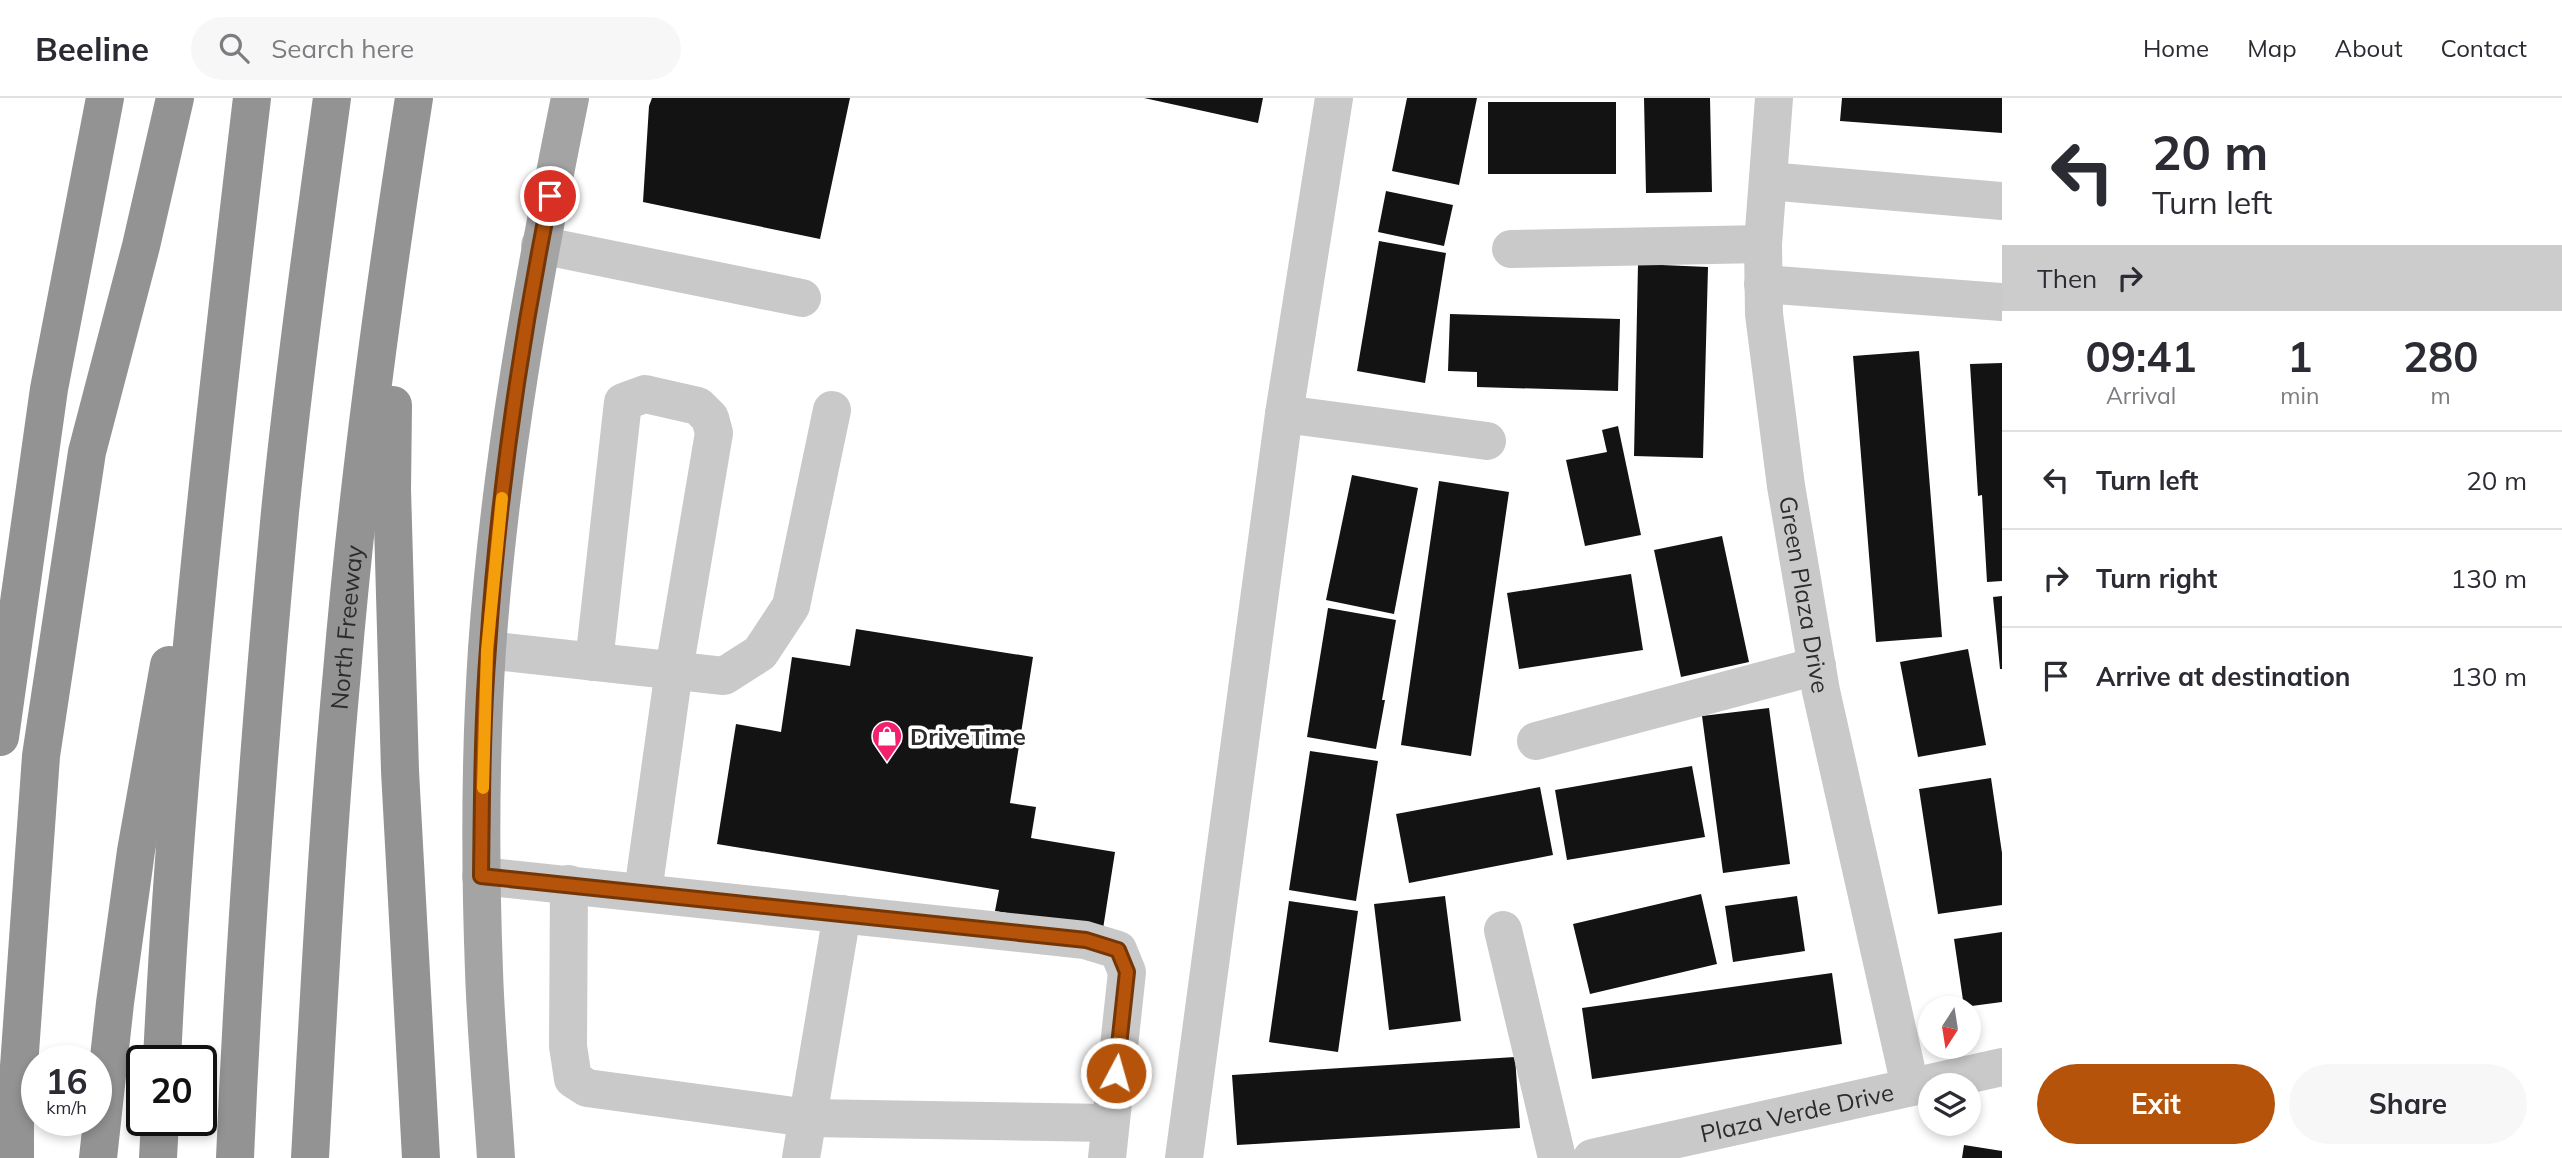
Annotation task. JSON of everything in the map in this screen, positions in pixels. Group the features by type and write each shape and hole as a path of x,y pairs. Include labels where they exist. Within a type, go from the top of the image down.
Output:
{"highway":[{"path":"0,737 50,389 105,98"},
{"path":"15,1140 41,756 85,465 141,246 175,98"},
{"path":"163,1045 180,792 217,394 252,98"},
{"path":"235,1158 249,898 281,511 305,297 332,98"},
{"name":"North Freeway","path":"310,1158 326,865 342,669 396,210 414,98"},
{"path":"396,210 393,502 401,784 421,1158"},
{"path":"98,1158 115,1003 136,851 217,394"},
{"path":"158,1158 159,1136"}],"main road":[{"path":"496,1158 484,974 481,876 487,650 497,534 513,410 540,245 570,98"}],"street":[{"path":"1184,1158 1284,414 1334,98"},
{"name":"Green Plaza Drive","path":"1774,98 1763,244 1763,284 1764,314 1786,486 1817,666 1910,1086"},
{"path":"1768,181 2002,201"},
{"path":"1511,249 1763,244"},
{"path":"540,245 802,298"},
{"path":"1763,284 2002,302"},
{"path":"594,663 623,402 645,394 698,406 710,418 714,433 674,670 643,892"},
{"path":"487,650 724,676 760,653 791,606 832,410"},
{"path":"1284,414 1487,441"},
{"path":"1536,741 1817,666"},
{"path":"481,876 569,884 1086,940 1118,950 1127,972 1108,1141 808,1118 587,1088 573,1079 568,1046 569,884"},
{"path":"801,1158 842,914"},
{"path":"1503,930 1557,1158"},
{"name":"Plaza Verde Drive","path":"1591,1158 1679,1148 1910,1086 2002,1067"}],"building":[{"path":"652,98 850,98 820,239 643,202 649,106"},
{"path":"1144,98 1263,98 1258,123"},
{"path":"1407,98 1477,98 1459,185 1392,171"},
{"path":"1644,98 1710,98 1712,192 1646,193"},
{"path":"1842,98 2002,98 2002,133 1840,121"},
{"path":"1488,102 1616,102 1616,174 1488,174"},
{"path":"1386,191 1453,205 1444,246 1378,232"},
{"path":"1379,241 1446,253 1425,383 1357,371"},
{"path":"1638,264 1708,267 1703,458 1634,456"},
{"path":"1450,314 1620,319 1618,391 1477,387 1477,372 1448,371"},
{"path":"1919,351 1942,637 1876,642 1853,356"},
{"path":"2002,363 2002,581 1987,582 1982,495 1978,496 1970,364"},
{"path":"1618,426 1641,535 1585,546 1566,460 1607,452 1602,430"},
{"path":"1352,475 1418,488 1394,614 1326,600"},
{"path":"1439,481 1509,492 1471,756 1401,745"},
{"path":"1722,536 1749,662 1681,677 1654,550"},
{"path":"1631,574 1643,650 1519,669 1507,593"},
{"path":"2002,596 2002,669 2000,669 1993,597"},
{"path":"1328,608 1396,620 1376,749 1307,737"},
{"path":"856,629 1033,657 1010,803 1036,807 1031,838 1115,852 1103,929 995,911 999,890 717,844 736,724 781,732 792,657 850,666"},
{"path":"1968,649 1986,745 1918,757 1900,662"},
{"path":"1769,708 1790,864 1723,873 1702,716"},
{"path":"1310,751 1378,761 1356,901 1289,890"},
{"path":"1692,766 1705,837 1567,860 1555,790"},
{"path":"1991,778 2002,853 2002,905 1938,914 1919,789"},
{"path":"1540,787 1553,855 1409,883 1396,814"},
{"path":"1701,894 1717,964 1590,994 1573,924"},
{"path":"1445,896 1461,1021 1389,1030 1374,904"},
{"path":"1797,896 1805,951 1733,962 1725,906"},
{"path":"1289,901 1358,911 1338,1052 1269,1042"},
{"path":"2002,932 2002,1002 1981,1005 1981,996 1962,996 1954,939"},
{"path":"1832,973 1842,1044 1592,1079 1582,1008"},
{"path":"1515,1057 1520,1128 1237,1145 1232,1075"},
{"path":"1964,1145 2002,1151 2002,1158 1962,1158"}],"slow traffic":[{"path":"483,788 487,650 502,498"}],"place":[{"name":"DriveTime","path":"887,763"}],"route":[{"path":"550,196 513,410 497,534 487,650 481,876 1086,940 1118,950 1127,972 1116,1073"}]}
